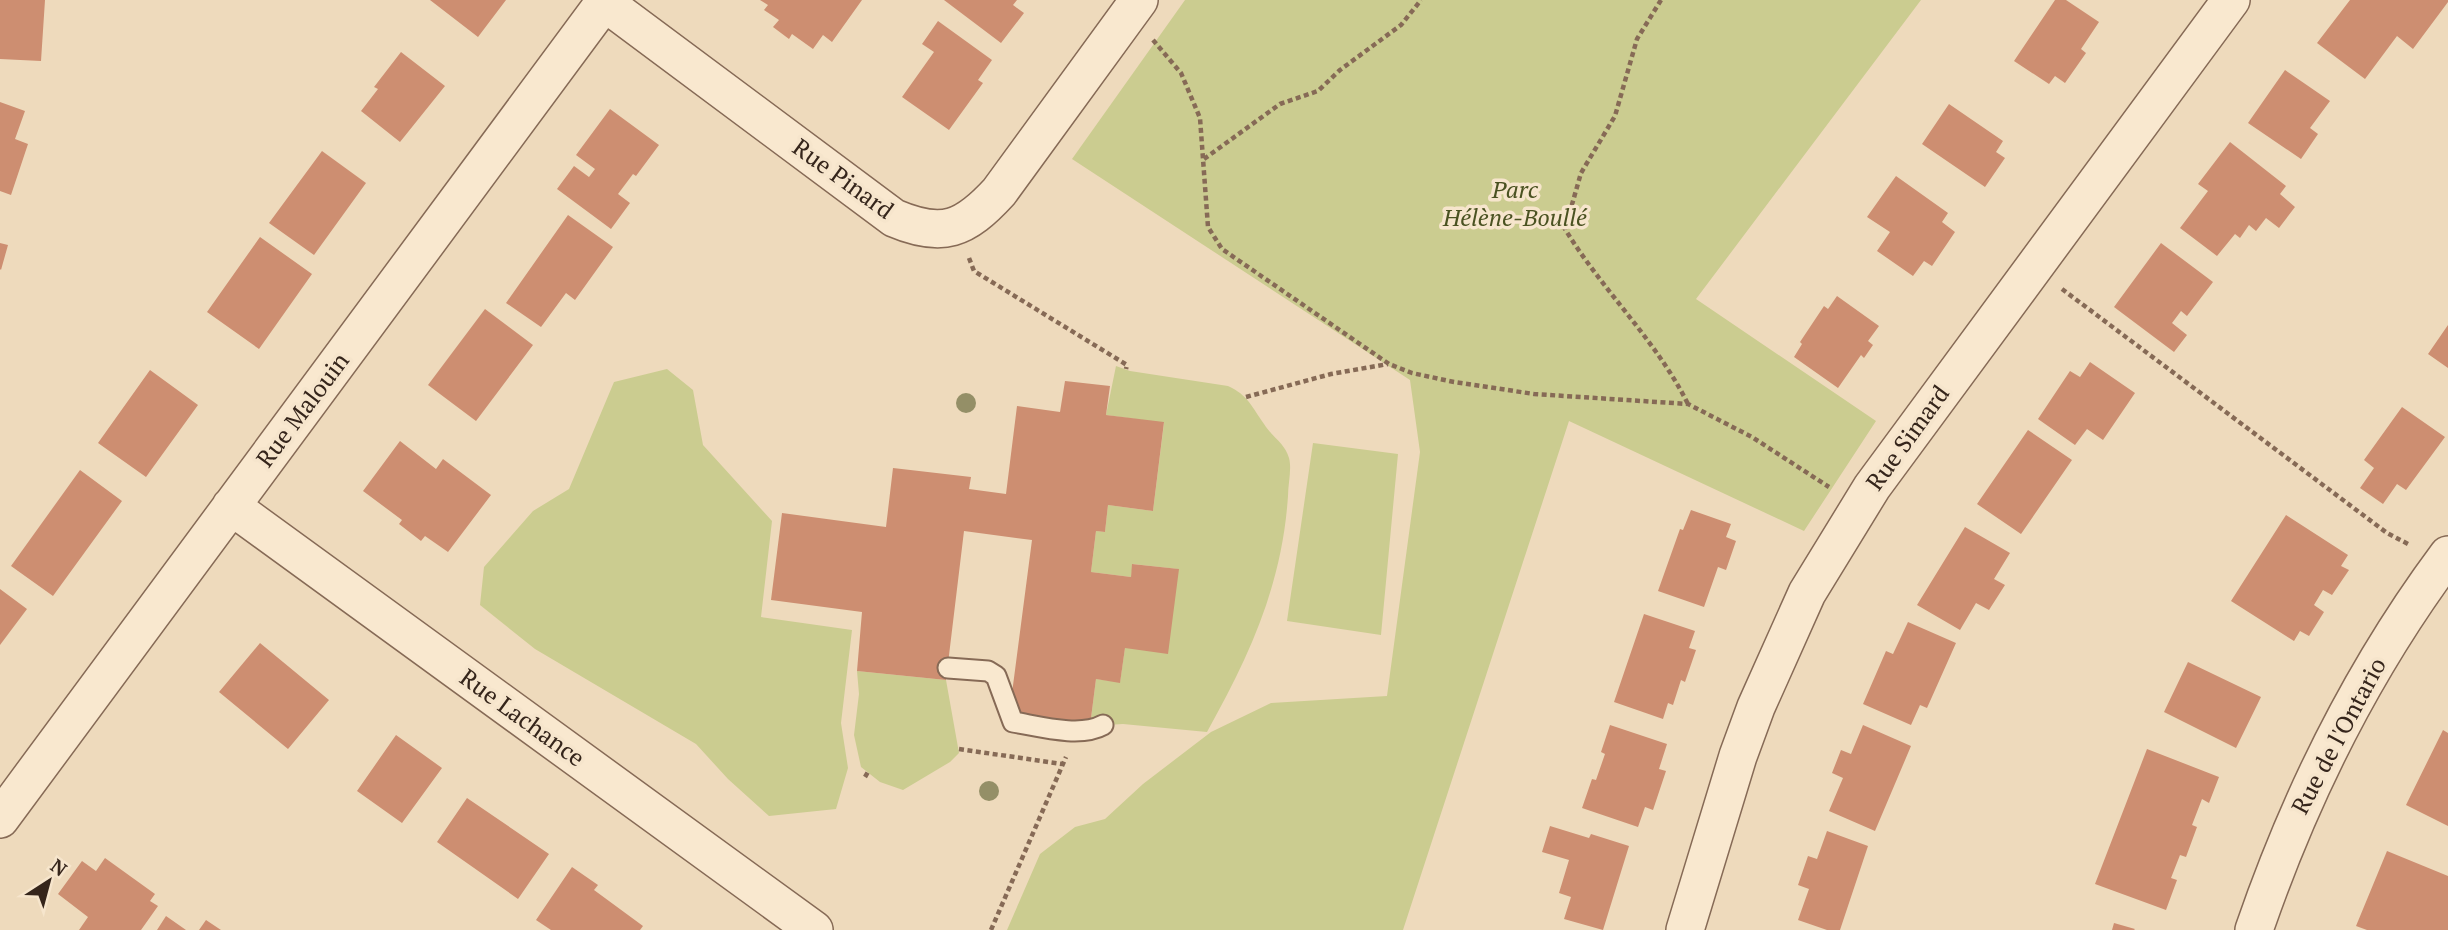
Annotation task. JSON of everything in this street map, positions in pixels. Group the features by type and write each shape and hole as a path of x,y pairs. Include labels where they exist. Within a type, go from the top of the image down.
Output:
{"street":[{"name":"Rue Simard","path":"1685,930 1738,756 1756,707 1807,593 1858,508 2231,0"},
{"name":"Rue Pinard","path":"605,1 894,218 917,228 943,229 959,225 982,211 999,192 1133,8"},
{"name":"Rue Malouin","path":"0,820 605,1"},
{"name":"Rue Lachance","path":"231,506 814,930"},
{"name":"Rue de l'Ontario","path":"2254,930 2307,791 2354,702 2401,623 2445,558"}],"lane":[{"path":"948,668 988,671 996,676 1013,722 1077,732 1094,731 1103,725"}],"path":[{"path":"1203,159 1280,104 1318,91 1340,70 1401,25 1420,0"},
{"path":"1661,0 1637,39 1615,116 1581,173 1564,229 1579,253 1664,360 1688,404"},
{"path":"1133,8 1155,43 1181,73 1200,118 1208,228 1222,249 1389,364 1412,373 1454,383 1534,394 1688,404 1752,437 1858,508"},
{"path":"2032,269 2088,307 2388,533 2445,558"},
{"path":"974,271 1127,365 1126,369"},
{"path":"1246,397 1331,374 1389,364"},
{"path":"991,930 1077,732"},
{"path":"959,749 1062,764"}],"green space":[{"name":"Parc Hélène-Boullé","path":"1185,0 1921,0 1696,299 1876,421 1804,531 1569,421 1403,930 1007,930 1040,854 1075,827 1105,819 1143,784 1211,732 1271,703 1387,696 1420,452 1410,380 1072,159"},
{"path":"1116,366 1130,371 1228,386 1249,402 1267,429 1285,448 1289,458 1285,529 1271,589 1250,647 1207,732 1123,724 1090,726 1096,679 1120,682 1125,648 1178,569 1133,564 1131,577 1091,572 1096,531 1105,532 1108,505 1153,511 1164,423 1106,415"},
{"path":"667,369 693,390 703,445 772,521 761,617 852,630 841,723 848,768 836,809 769,816 728,779 696,744 535,649 480,605 484,567 533,511 569,489 614,382"},
{"path":"1313,443 1398,454 1381,635 1287,621"},
{"path":"857,671 946,680 959,753 950,762 903,790 880,782 861,767 854,735 859,694"}],"building":[{"path":"0,0 45,0 41,61 0,59"},
{"path":"430,0 506,0 478,37"},
{"path":"760,0 862,0 832,42 823,35 813,49 792,34 789,39 773,27 779,20 764,10 768,5"},
{"path":"944,0 1017,0 1013,5 1024,13 1001,43"},
{"path":"2055,0 2066,0 2099,22 2081,49 2086,53 2065,83 2055,76 2049,84 2014,61"},
{"path":"2350,0 2448,2 2413,49 2397,36 2365,79 2317,43"},
{"path":"938,21 992,60 978,80 983,83 949,130 902,97 934,52 922,44"},
{"path":"401,52 445,86 400,142 361,111 378,89 374,87"},
{"path":"2285,70 2330,101 2310,128 2318,134 2301,159 2248,123"},
{"path":"0,102 25,111 15,139 28,144 11,195 0,191"},
{"path":"1949,104 2003,141 1996,152 2005,158 1985,187 1922,144"},
{"path":"610,109 659,145 636,176 633,174 618,194 630,203 611,229 557,189 574,166 589,177 595,169 576,155"},
{"path":"2230,142 2286,186 2280,194 2295,207 2279,228 2266,218 2256,231 2249,225 2240,238 2235,234 2217,256 2180,228 2208,191 2198,184"},
{"path":"322,151 366,183 314,255 269,223"},
{"path":"1896,176 1948,213 1942,222 1955,232 1932,266 1924,261 1913,276 1877,251 1890,232 1867,217"},
{"path":"568,215 613,247 575,300 566,293 541,327 506,303"},
{"path":"260,237 312,274 259,349 207,312"},
{"path":"0,243 8,245 1,270 0,269"},
{"path":"2161,243 2213,282 2187,316 2181,311 2172,323 2187,335 2174,352 2114,307"},
{"path":"1837,296 1879,326 1868,341 1873,345 1864,358 1861,355 1838,388 1794,357 1802,344 1800,342 1824,306 1828,309"},
{"path":"485,309 533,345 476,421 428,385"},
{"path":"2448,325 2448,368 2428,354"},
{"path":"2090,362 2135,393 2103,440 2087,429 2075,445 2038,419 2070,371 2080,377"},
{"path":"150,370 198,405 146,477 98,443"},
{"path":"1065,381 1110,386 1106,415 1164,422 1153,511 1108,505 1105,532 1096,531 1091,572 1131,577 1132,564 1179,569 1168,654 1125,648 1120,683 1096,679 1090,726 1009,716 1032,540 964,531 946,680 857,671 862,612 771,600 782,513 886,527 893,468 971,477 969,489 1006,494 1017,406 1060,412"},
{"path":"2402,407 2445,437 2406,490 2397,484 2383,504 2360,488 2374,468 2364,460"},
{"path":"2028,430 2072,460 2021,534 1977,504"},
{"path":"400,441 436,469 443,459 491,495 448,552 425,536 421,541 399,524 402,520 363,491"},
{"path":"80,470 122,501 53,596 11,566"},
{"path":"1691,510 1731,524 1726,537 1736,541 1726,570 1718,567 1704,607 1658,591 1680,529 1683,530"},
{"path":"2286,515 2348,555 2341,566 2349,570 2332,595 2323,590 2314,605 2324,612 2309,636 2300,631 2294,641 2231,601"},
{"path":"1965,527 2010,553 1994,579 2005,585 1989,610 1976,603 1960,630 1917,605"},
{"path":"0,589 27,609 0,645"},
{"path":"1644,614 1695,631 1689,648 1696,650 1685,682 1681,680 1673,705 1668,703 1663,719 1614,702"},
{"path":"1908,622 1956,643 1927,708 1920,705 1911,725 1863,704 1886,651 1893,654"},
{"path":"260,643 329,700 288,749 219,692"},
{"path":"2188,662 2261,697 2236,748 2164,712"},
{"path":"1610,725 1667,744 1659,769 1666,771 1653,810 1645,807 1638,827 1582,808 1592,779 1596,780 1605,754 1601,752"},
{"path":"1863,725 1911,746 1875,831 1829,811 1843,778 1832,773 1841,750 1851,754"},
{"path":"2443,730 2448,733 2448,826 2406,805"},
{"path":"396,735 442,768 402,823 357,791"},
{"path":"2147,749 2219,777 2209,803 2202,799 2192,825 2197,827 2186,857 2180,855 2171,878 2177,880 2166,910 2095,884"},
{"path":"467,798 549,854 518,899 437,842"},
{"path":"1550,826 1589,838 1591,834 1629,846 1603,930 1564,919 1571,897 1559,893 1569,860 1542,852"},
{"path":"1827,831 1868,846 1840,930 1827,930 1798,920 1809,889 1798,885 1808,856 1817,859"},
{"path":"2387,851 2448,876 2448,930 2367,930 2356,926"},
{"path":"105,858 155,894 150,901 158,906 141,930 79,930 88,917 58,894 82,861 96,871"},
{"path":"572,867 598,885 594,890 643,926 640,930 551,930 536,920"},
{"path":"166,916 186,930 157,930"},
{"path":"206,920 221,930 199,930"},
{"path":"2114,923 2135,929 2112,930"}]}
